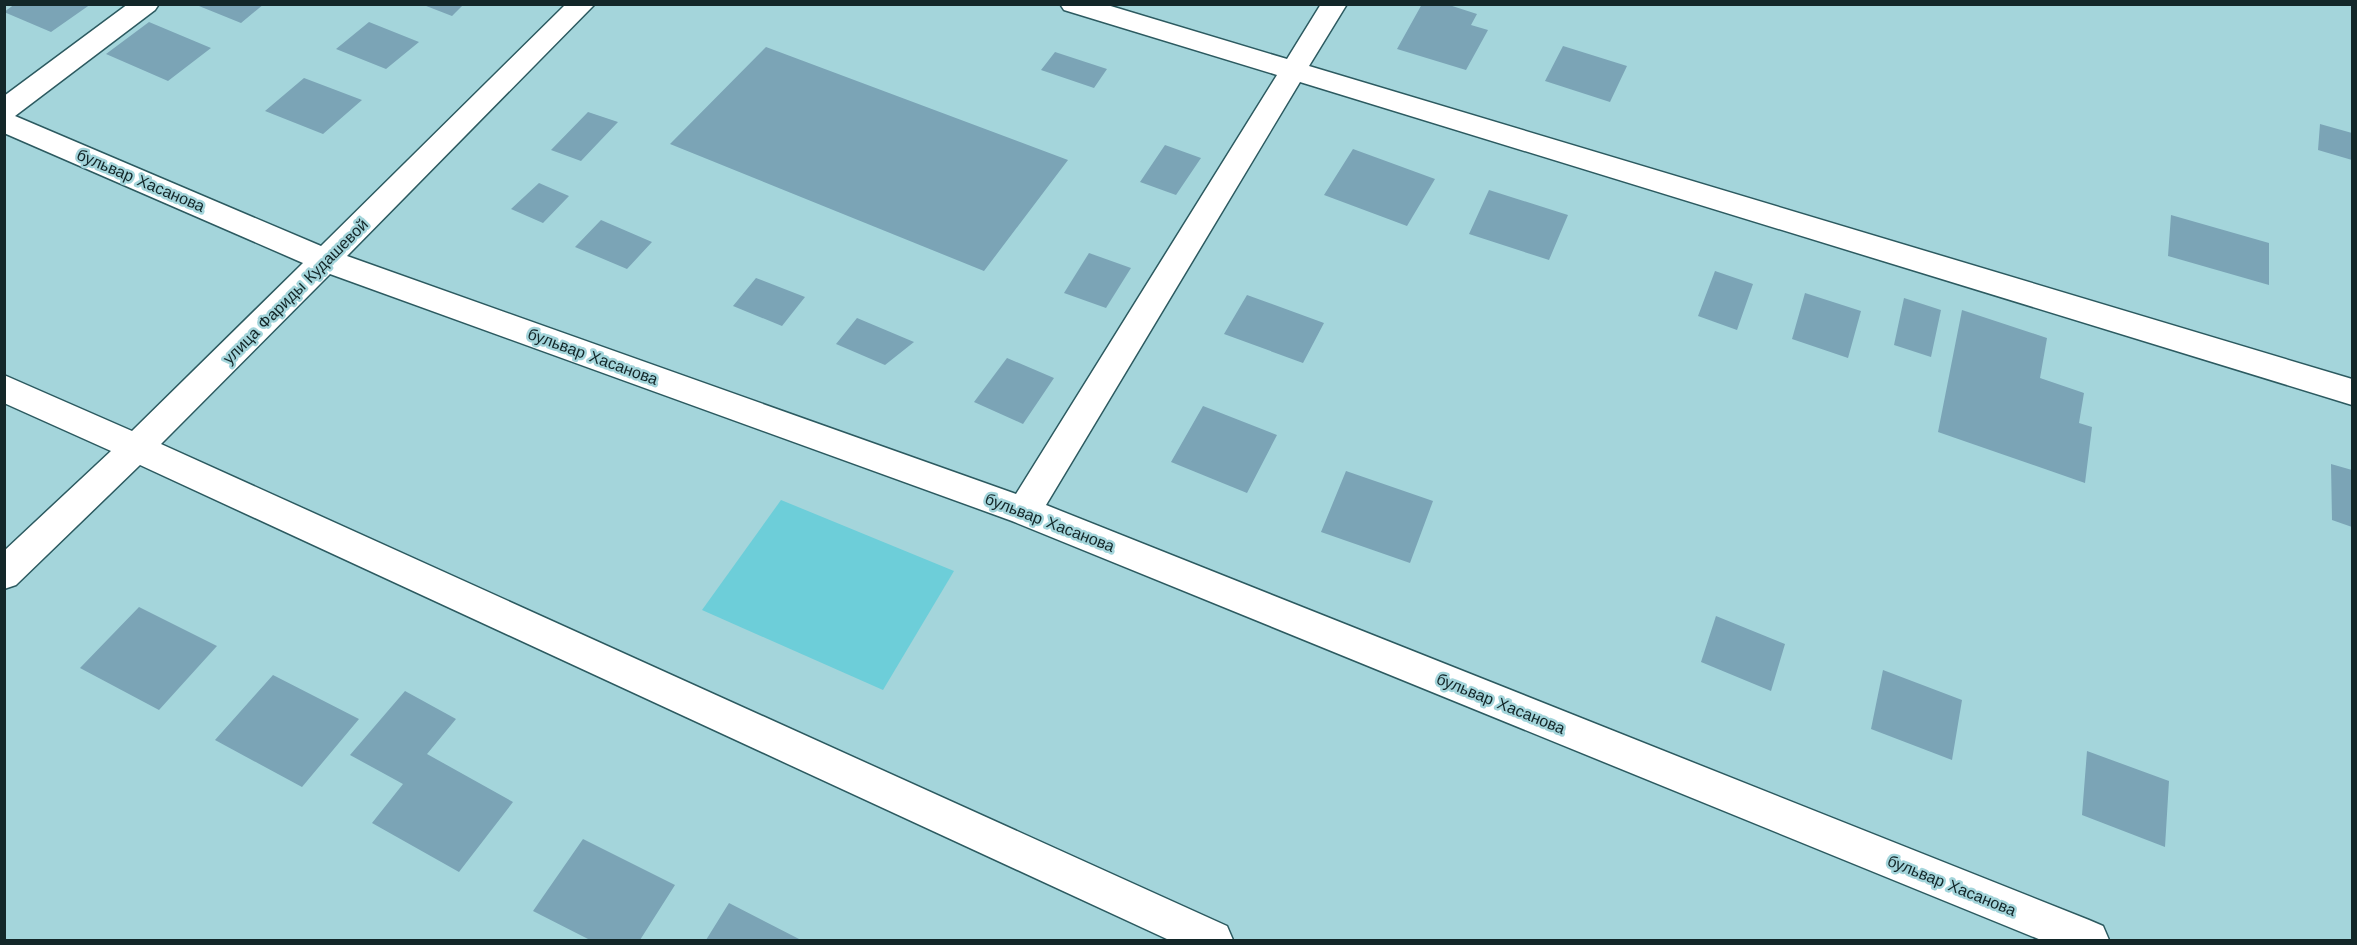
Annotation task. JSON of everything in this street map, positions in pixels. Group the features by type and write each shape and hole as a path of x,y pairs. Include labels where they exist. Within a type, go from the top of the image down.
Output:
{"street":[{"path":"4,110 146,4"},
{"name":"улица Фариды Кудашевой","path":"4,574 135,449 582,4"},
{"path":"1073,4 2352,392"},
{"path":"1024,511 1334,4"},
{"name":"бульвар Хасанова","path":"4,122 325,260 1024,511 2090,940"},
{"path":"4,388 1213,940"}],"shaded area":[{"path":"781,500 954,571 883,690 702,610"}],"building":[{"path":"15,4 91,4 51,32 4,12"},
{"path":"194,4 264,4 241,23"},
{"path":"421,4 464,4 452,16"},
{"path":"1422,4 1446,4 1477,14 1471,25 1488,30 1466,70 1397,49"},
{"path":"149,22 211,48 168,81 106,54"},
{"path":"369,22 419,42 386,69 336,49"},
{"path":"1563,46 1627,66 1610,102 1545,81"},
{"path":"766,47 1068,160 984,271 670,144"},
{"path":"1055,52 1107,69 1094,88 1041,70"},
{"path":"304,78 362,100 323,134 265,111"},
{"path":"588,112 618,122 581,161 551,150"},
{"path":"2320,124 2352,133 2352,160 2318,150"},
{"path":"1165,145 1201,158 1176,195 1140,182"},
{"path":"1353,149 1435,179 1407,226 1324,195"},
{"path":"539,183 569,196 543,223 511,209"},
{"path":"1489,190 1568,215 1549,260 1469,234"},
{"path":"2171,215 2269,243 2269,285 2168,256"},
{"path":"601,220 652,242 627,269 575,247"},
{"path":"1089,253 1131,268 1106,308 1064,293"},
{"path":"1715,271 1753,284 1737,330 1698,316"},
{"path":"756,278 805,297 782,326 733,306"},
{"path":"1805,293 1861,311 1848,358 1792,339"},
{"path":"1247,295 1324,323 1303,363 1224,334"},
{"path":"1904,298 1941,310 1931,357 1894,345"},
{"path":"1962,310 2047,338 2040,378 2084,393 2079,423 2092,427 2085,483 1938,432"},
{"path":"857,318 914,342 885,365 836,344"},
{"path":"1007,358 1054,378 1023,424 974,402"},
{"path":"1203,406 1277,435 1247,493 1171,462"},
{"path":"2331,464 2352,470 2352,527 2332,520"},
{"path":"1346,471 1433,501 1410,563 1321,532"},
{"path":"139,607 217,646 159,710 80,668"},
{"path":"1716,616 1785,644 1771,691 1701,662"},
{"path":"1883,670 1962,700 1952,760 1871,729"},
{"path":"273,675 359,719 302,787 215,740"},
{"path":"405,691 456,719 427,754 513,802 459,872 372,823 403,784 350,755"},
{"path":"2087,751 2169,781 2165,847 2082,815"},
{"path":"583,839 675,885 640,940 590,940 533,911"},
{"path":"729,903 801,940 706,940"}]}
